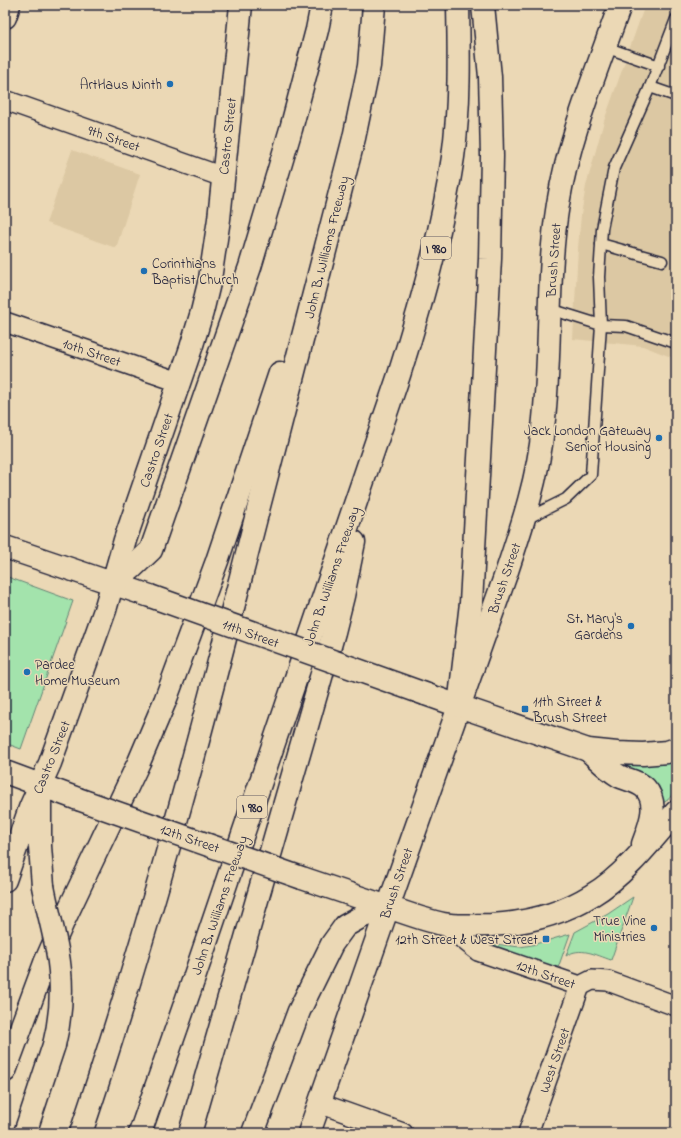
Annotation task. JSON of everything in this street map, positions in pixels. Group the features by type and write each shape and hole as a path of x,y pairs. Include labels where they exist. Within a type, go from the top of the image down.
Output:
{"main road":[{"path":"5,17 9,5"},
{"name":"Castro Street","path":"5,880 30,808 50,763 105,610 125,540 191,348 206,296 216,240 241,5"},
{"path":"113,584 151,550 227,334 260,232 293,122 322,5"},
{"name":"John B. Williams Freeway","path":"82,1133 130,979 215,681 362,102 369,66 374,5"},
{"name":"John B. Williams Freeway","path":"140,1133 418,317 431,267 447,193 453,155 457,118 459,41 458,5"},
{"path":"460,706 472,603 490,259 492,156 491,106 490,77 483,5"},
{"name":"Brush Street","path":"309,1133 524,520 534,483 543,433 555,224 561,186 576,132 620,5"},
{"path":"5,1070 41,974 63,922 139,762 165,701 217,561 282,369 316,285"},
{"path":"190,1133 343,596 351,559 363,481"},
{"name":"11th Street","path":"5,547 150,596 425,694 588,750"},
{"path":"588,750 643,754 668,752 676,749"},
{"path":"588,750 604,765 620,776 644,787 650,797 652,818 640,852"},
{"name":"12th Street","path":"5,772 302,878 444,924 474,926 524,922 569,908 593,895 611,881 628,866 640,852"},
{"path":"25,1133 54,1045 61,1000 58,951 43,886 40,846 40,785"},
{"path":"640,852 676,812"},
{"path":"253,1133 279,1060 299,1012 332,944 345,926 361,917 388,907"}],"street":[{"name":"9th Street","path":"5,100 223,177"},
{"name":"10th Street","path":"5,322 179,382"},
{"name":"12th Street","path":"444,924 478,950 580,986 592,980 604,980 676,1006"},
{"name":"West Street","path":"528,1133 580,986"},
{"path":"319,1104 403,1133"}],"lane":[{"path":"524,520 566,499 591,475 601,325 599,277 602,229 614,168 659,66 676,19"},
{"path":"605,47 659,66"},
{"path":"650,87 676,96"},
{"path":"601,244 662,261"},
{"path":"550,309 601,325 626,326 676,343"}],"shaded area":[{"path":"645,5 676,5 676,359 643,346 573,339 578,248 581,215 586,186 604,121"},
{"path":"72,150 140,174 116,248 46,223"}],"green space":[{"name":"Pardee Home Museum","path":"5,576 73,601 21,749 5,743"},
{"path":"676,760 676,784 672,795 663,803 623,768 623,765 625,764"},
{"path":"633,897 611,960 588,952 571,953 566,956 575,932 608,914"},
{"path":"570,934 558,968 554,971 485,943 520,947"}],"place":[{"name":"ArtHaus Ninth","path":"170,84"},
{"name":"Corinthians Baptist Church","path":"144,271"},
{"name":"Jack London Gateway Senior Housing","path":"659,438"},
{"name":"St. Mary's Gardens","path":"631,626"},
{"name":"Pardee Home Museum","path":"27,672"},
{"name":"11th Street & Brush Street","path":"525,709"},
{"name":"True Vine Ministries","path":"654,928"},
{"name":"12th Street & West Street","path":"546,939"}]}
